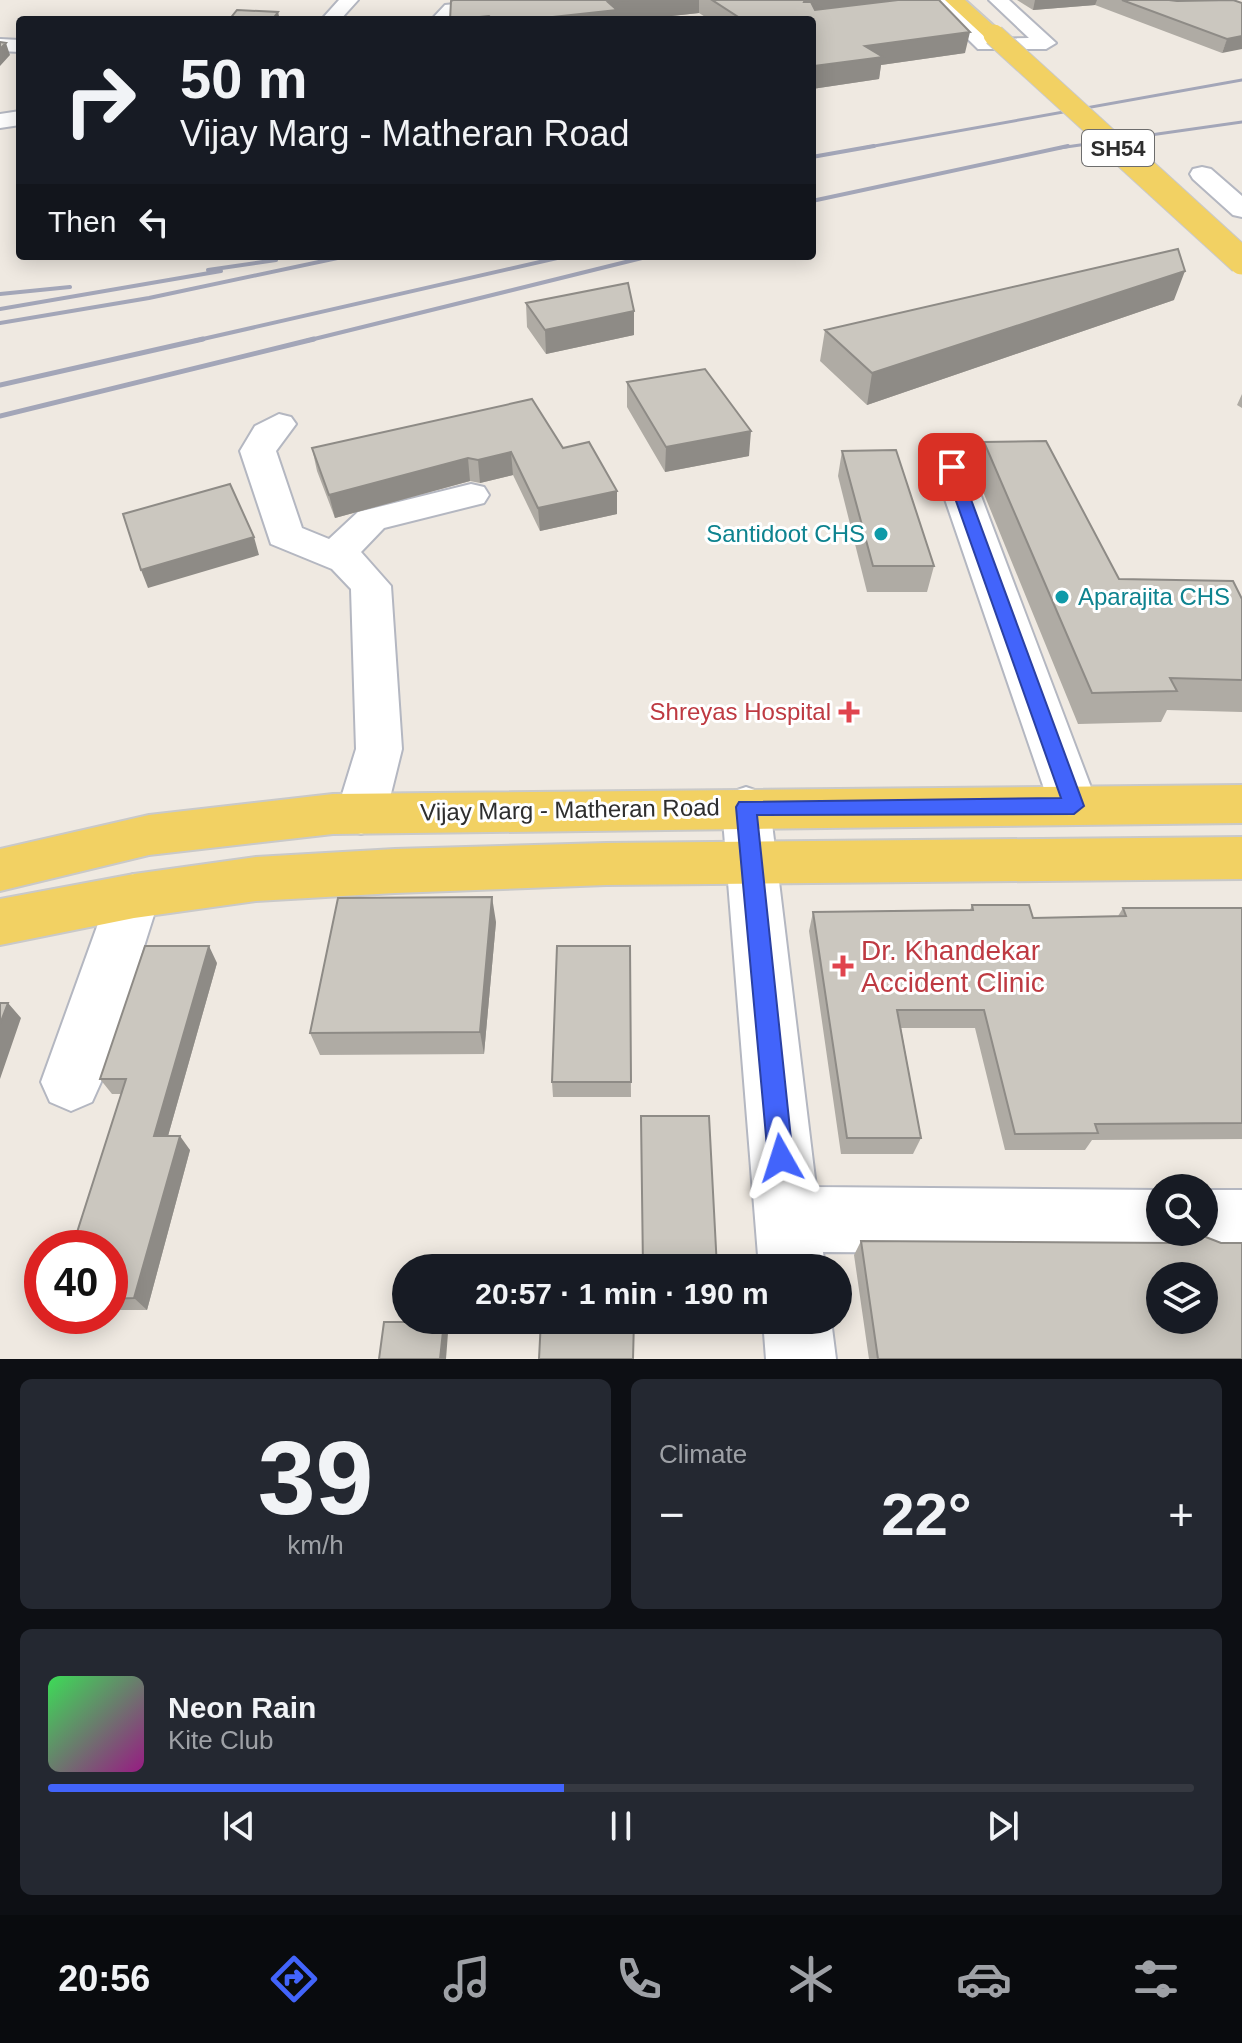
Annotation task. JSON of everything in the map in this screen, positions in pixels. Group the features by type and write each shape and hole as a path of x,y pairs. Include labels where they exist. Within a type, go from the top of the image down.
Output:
{"main road":[{"name":"SH54","path":"978,0 1006,34 1242,261"},
{"name":"SH54","path":"945,2 1006,34 1242,230"},
{"name":"Vijay Marg - Matheran Road","path":"0,922 134,896 256,879 606,864 749,835 1074,806 1242,804"},
{"name":"Vijay Marg - Matheran Road","path":"0,870 149,835 361,814 1242,858"}],"street":[{"path":"334,16 349,0"},
{"path":"444,16 451,9 569,0"},
{"path":"916,10 945,2 985,45 1046,43 998,0"},
{"path":"1202,174 1237,200"},
{"path":"279,424 267,433 258,451 285,535 346,560 371,586 379,749 361,814"},
{"path":"952,467 1074,806"},
{"path":"334,556 371,520 389,513 471,495"},
{"path":"749,835 789,1244 1146,1223"},
{"path":"71,1082 134,896"},
{"path":"1218,1222 1242,1222"},
{"path":"798,1334 801,1359"}],"building":[{"path":"629,0 608,2 617,10 562,16 450,16 451,1"},
{"path":"712,0 805,0 811,2 815,10 898,0 939,0 970,32 865,46 883,57 816,66 816,16 737,16"},
{"path":"1122,0 1233,0 1242,3 1242,36 1227,39"},
{"path":"237,10 278,12 275,16 232,16"},
{"path":"1178,249 1185,271 872,373 825,330"},
{"path":"628,283 634,311 545,330 526,303"},
{"path":"705,369 751,431 666,447 627,382"},
{"path":"532,399 563,448 589,442 617,491 538,508 511,452 478,460 468,458 329,495 312,448"},
{"path":"1046,441 1119,579 1233,581 1242,599 1242,680 1170,678 1177,691 1092,693 984,442"},
{"path":"896,450 934,566 873,566 842,451"},
{"path":"230,484 254,537 141,570 123,514"},
{"path":"492,897 480,1032 310,1033 338,898"},
{"path":"972,905 1029,905 1033,918 1126,916 1123,908 1242,908 1242,1123 1095,1124 1098,1133 1015,1134 984,1010 897,1010 921,1138 847,1138 813,912 973,910"},
{"path":"145,946 209,946 154,1136 180,1136 134,1298 128,1298 128,1230 78,1230 126,1079 100,1079"},
{"path":"557,946 630,946 631,1082 552,1082"},
{"path":"0,1003 8,1003 0,1024"},
{"path":"641,1116 709,1116 716,1254 643,1254"},
{"path":"861,1241 1146,1243 1146,1246 1242,1243 1242,1359 878,1359"},
{"path":"384,1322 392,1322 392,1334 443,1334 440,1359 379,1359"},
{"path":"540,1334 634,1334 633,1359 539,1359"}],"railway":[{"path":"863,148 1242,80"},
{"path":"1059,148 1242,122"},
{"path":"816,156 874,146"},
{"path":"816,200 1068,146"},
{"path":"208,270 276,260"},
{"path":"0,323 149,298 328,260"},
{"path":"194,341 548,260"},
{"path":"306,341 634,260"},
{"path":"0,309 221,271"},
{"path":"0,294 70,287"},
{"path":"0,385 203,339"},
{"path":"0,416 314,339"}],"place":[{"name":"Santidoot CHS","path":"881,534"},
{"name":"Aparajita CHS","path":"1062,597"},
{"name":"Shreyas Hospital","path":"849,712"},
{"name":"Dr. Khandekar Accident Clinic","path":"843,966"}],"route":[{"path":"781,1158 746,807 1074,806 952,467"}]}
